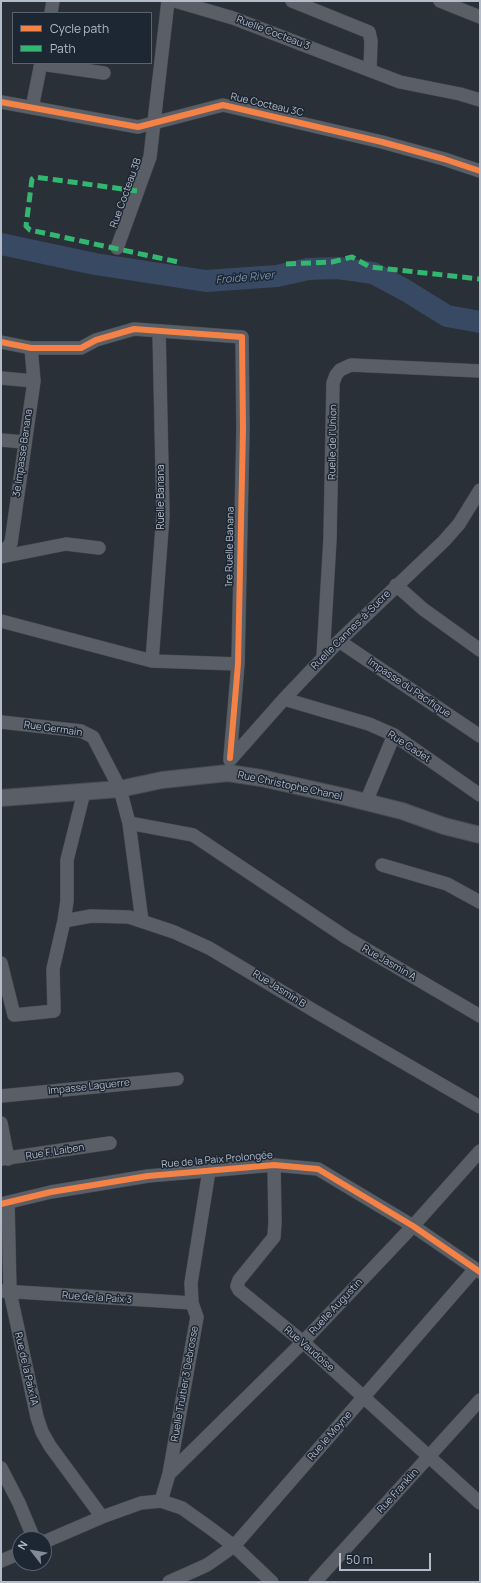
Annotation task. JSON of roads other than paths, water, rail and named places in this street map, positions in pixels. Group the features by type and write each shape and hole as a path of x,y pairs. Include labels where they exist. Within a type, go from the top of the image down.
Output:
{"street":[{"path":"51,12 53,1"},
{"name":"Rue Cocteau 3B","path":"117,248 150,157 168,1"},
{"name":"Ruelle Cocteau 3","path":"175,1 233,18 400,82 460,94 480,100"},
{"path":"292,1 369,32 371,41 370,70"},
{"path":"440,1 480,17"},
{"path":"32,108 41,64 104,74"},
{"name":"Rue Cocteau 3C","path":"1,102 138,127 223,105 382,142 444,159 480,171"},
{"path":"1,342 31,348 81,348 96,340 134,329 159,331"},
{"name":"1re Ruelle Banana","path":"159,331 242,337 243,437 238,664 229,766"},
{"name":"Ruelle Banana","path":"152,661 162,515 159,331"},
{"name":"3e Impasse Banana","path":"1,556 11,543 24,442 34,381 31,348"},
{"name":"Ruelle de l'Union","path":"323,657 330,539 333,383 336,375 340,370 351,365 480,370"},
{"path":"1,378 34,381"},
{"path":"1,440 24,442"},
{"name":"Ruelle Cannes-à-Sucre","path":"229,766 284,699 323,657 459,524 480,490"},
{"path":"1,556 66,544 99,548"},
{"path":"396,585 423,609 480,650"},
{"path":"1,621 152,661 238,664"},
{"name":"Impasse du Pacifique","path":"339,641 480,736"},
{"name":"Rue Cadet","path":"284,699 369,724 394,735 480,795"},
{"name":"Rue Germain","path":"1,722 81,731 93,737 120,789 129,823 142,921"},
{"path":"366,802 394,735"},
{"name":"Rue Christophe Chanel","path":"1,798 120,789 229,766 261,778 366,802 480,835"},
{"path":"1,964 8,1016 54,1011 53,969 67,901 67,860 84,792"},
{"name":"Rue Jasmin A","path":"129,823 193,835 298,907 347,938 480,1016"},
{"path":"382,865 447,884 480,902"},
{"name":"Rue Jasmin B","path":"64,921 91,916 129,917 174,932 209,948 318,1013 480,1106"},
{"name":"Impasse Laguerre","path":"1,1096 177,1079"},
{"path":"1,1123 5,1159"},
{"name":"Rue F. Laiben","path":"5,1159 110,1143"},
{"name":"Ruelle Augustin","path":"169,1474 303,1342 413,1226 480,1151"},
{"name":"Rue de la Paix Prolongée","path":"4,1204 51,1192 148,1176 274,1165 318,1169 413,1226 478,1270"},
{"name":"Rue Vaudoise","path":"274,1165 276,1222 274,1237 238,1280 237,1286 239,1290 303,1342 480,1503"},
{"name":"Ruelle Truitier 3 Debrosse","path":"161,1501 169,1474 197,1317 192,1303 191,1283 209,1171"},
{"name":"Rue de la Paix 1A","path":"4,1204 5,1292 42,1432 50,1446 102,1517"},
{"name":"Rue le Moyne","path":"169,1582 207,1565 234,1546 364,1397 478,1270"},
{"name":"Rue de la Paix 3","path":"5,1292 192,1303"},
{"name":"Rue Franklin","path":"315,1582 480,1400"},
{"path":"1,1468 19,1503 31,1531"},
{"path":"52,1539 102,1517 141,1503 161,1501 182,1508 234,1546 272,1582"},
{"path":"1,1561 12,1556"}],"waterway":[{"name":"Froide River","path":"1,244 95,264 206,281 277,276 308,269 338,268 373,273 405,290 447,316 480,322"}]}
